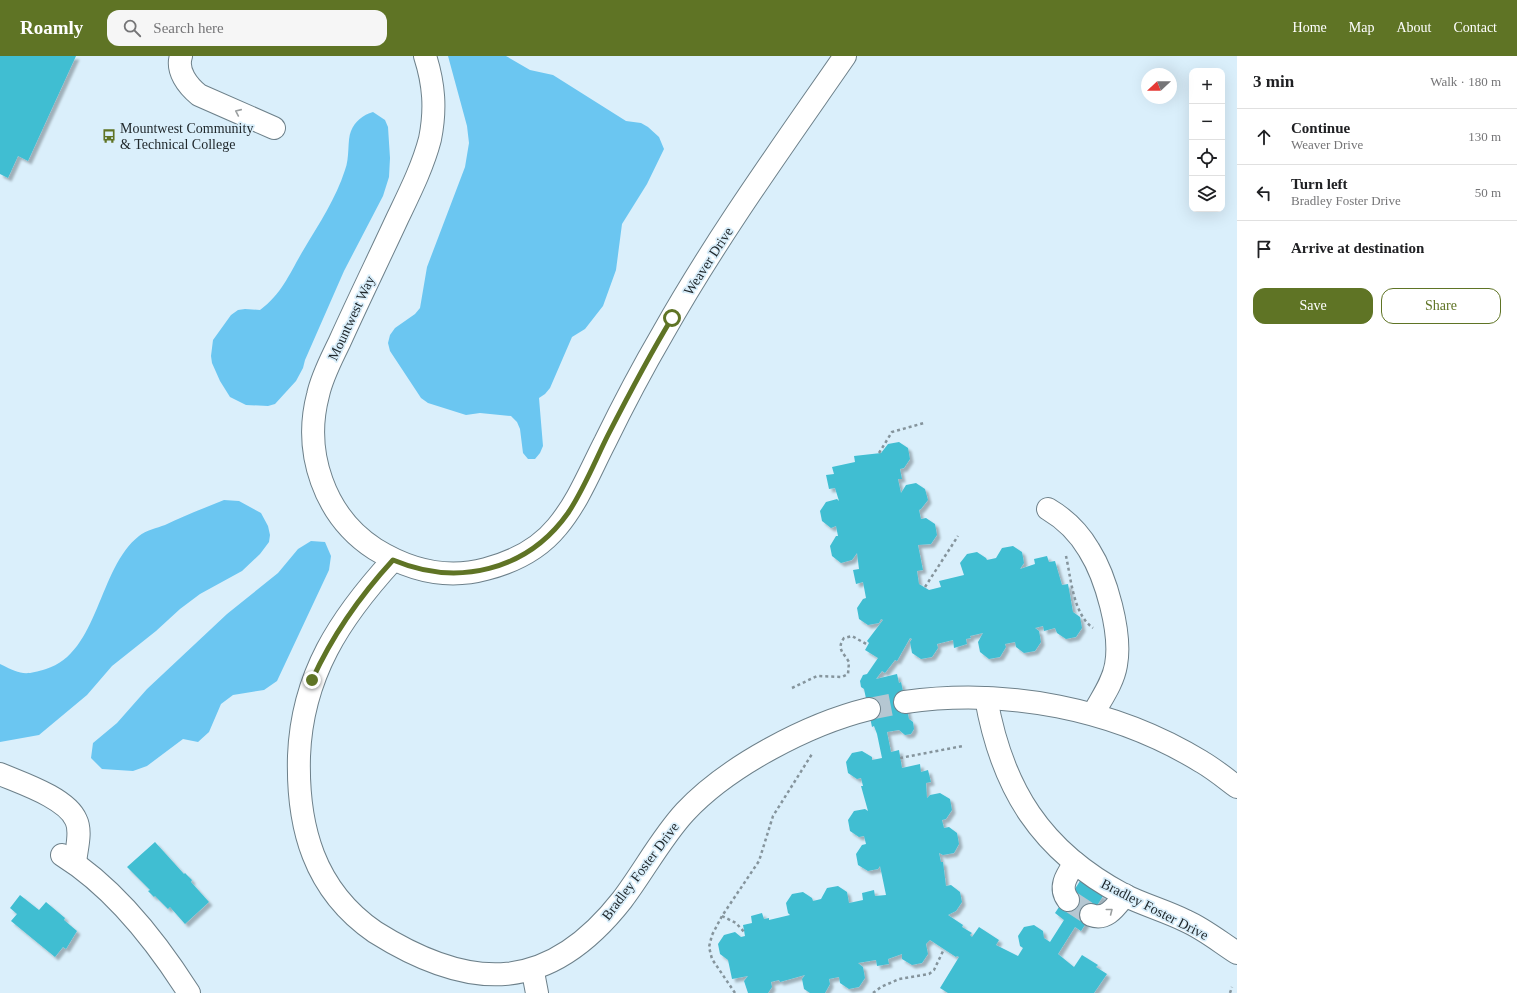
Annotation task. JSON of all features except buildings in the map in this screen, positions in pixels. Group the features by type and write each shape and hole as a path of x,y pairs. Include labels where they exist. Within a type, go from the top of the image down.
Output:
{"street":[{"name":"Mountwest Way","path":"393,560 366,543 345,523 329,499 318,470 315,457 313,444 314,418 318,393 328,367 422,166 430,137 434,106 433,80 425,56"},
{"name":"Weaver Drive","path":"393,560 413,568 437,573 460,574 481,571 501,565 522,556 540,544 556,529 580,493 635,383 669,323 742,209 845,56"},
{"path":"180,59 185,79 190,88 199,94 274,128"},
{"path":"1048,509 1059,516 1077,533 1089,550 1098,568 1114,618 1117,643 1116,664 1110,684 1092,714"},
{"name":"Bradley Foster Drive","path":"393,560 366,590 351,610 324,654 312,680 301,730 299,756 299,786 302,815 316,865 338,900 363,923 389,942 446,968 487,978 508,978 533,972 570,952 593,932 621,900 672,828 684,813 705,793 738,770 793,738 835,719 869,709"},
{"path":"905,702 955,697 986,698 1060,706 1092,714 1146,734 1172,746 1202,762 1237,787"},
{"name":"Bradley Foster Drive","path":"986,698 996,746 1016,792 1046,837 1074,863 1095,879 1125,895 1185,921 1237,953"},
{"path":"0,774 49,796 70,810 76,820 78,829 68,859 107,892 152,940 189,993"},
{"path":"1068,900 1064,894 1064,883 1074,863"},
{"path":"1091,915 1098,917 1109,913 1125,895"},
{"path":"533,972 537,993"}],"path":[{"path":"879,453 892,432 924,423"},
{"path":"925,587 958,536"},
{"path":"1065,549 1082,617 1095,629"},
{"path":"1070,590 1074,589"},
{"path":"792,688 817,676 842,677 848,674 849,662 842,653 841,648 844,638 852,636 868,645"},
{"path":"900,758 963,746"},
{"path":"735,993 716,966 710,953 712,934 722,916 759,861 773,816 807,759 815,751"},
{"path":"722,916 736,923 745,933"},
{"path":"873,993 881,987 900,979 929,974 934,970 944,949"},
{"path":"1230,993 1232,987"}],"shaded area":[{"path":"448,56 506,56 530,70 553,75 626,121 641,123 648,127 659,137 664,149 647,184 622,224 616,270 603,306 585,329 572,337 550,388 539,398 543,446 535,459 528,459 523,453 520,429 517,422 511,416 480,413 466,415 428,403 421,398 390,351 388,343 390,335 395,328 415,314 420,308 427,267 465,167 469,143 467,126"},
{"path":"373,112 385,120 388,127 390,158 389,177 383,196 344,271 305,360 303,368 296,381 275,404 268,406 246,405 230,397 220,381 212,363 211,356 213,340 231,315 238,310 260,310 275,297 337,191 347,165 349,139 353,127 360,119"},
{"path":"224,500 239,501 261,513 268,526 270,535 269,542 260,554 242,571 200,594 180,609 156,631 112,666 87,695 39,735 0,742 0,664 18,672 32,673 46,669 64,660 77,646 88,628 115,568 125,550 139,536"},
{"path":"311,541 325,542 331,556 329,570 277,681 264,690 233,695 221,704 209,732 198,742 183,739 147,766 133,771 102,769 91,758 93,743 117,723 147,689 227,614 278,573 298,549"}],"tunnel":[{"path":"869,709 905,702"},
{"path":"1068,900 1091,915"}],"place":[{"name":"Mountwest Community & Technical College","path":"109,136"}],"route":[{"path":"312,680 324,654 351,610 366,590 393,560 413,568 437,573 460,574 481,571 501,565 522,556 540,544 556,529 580,493 635,383 672,318"}]}
